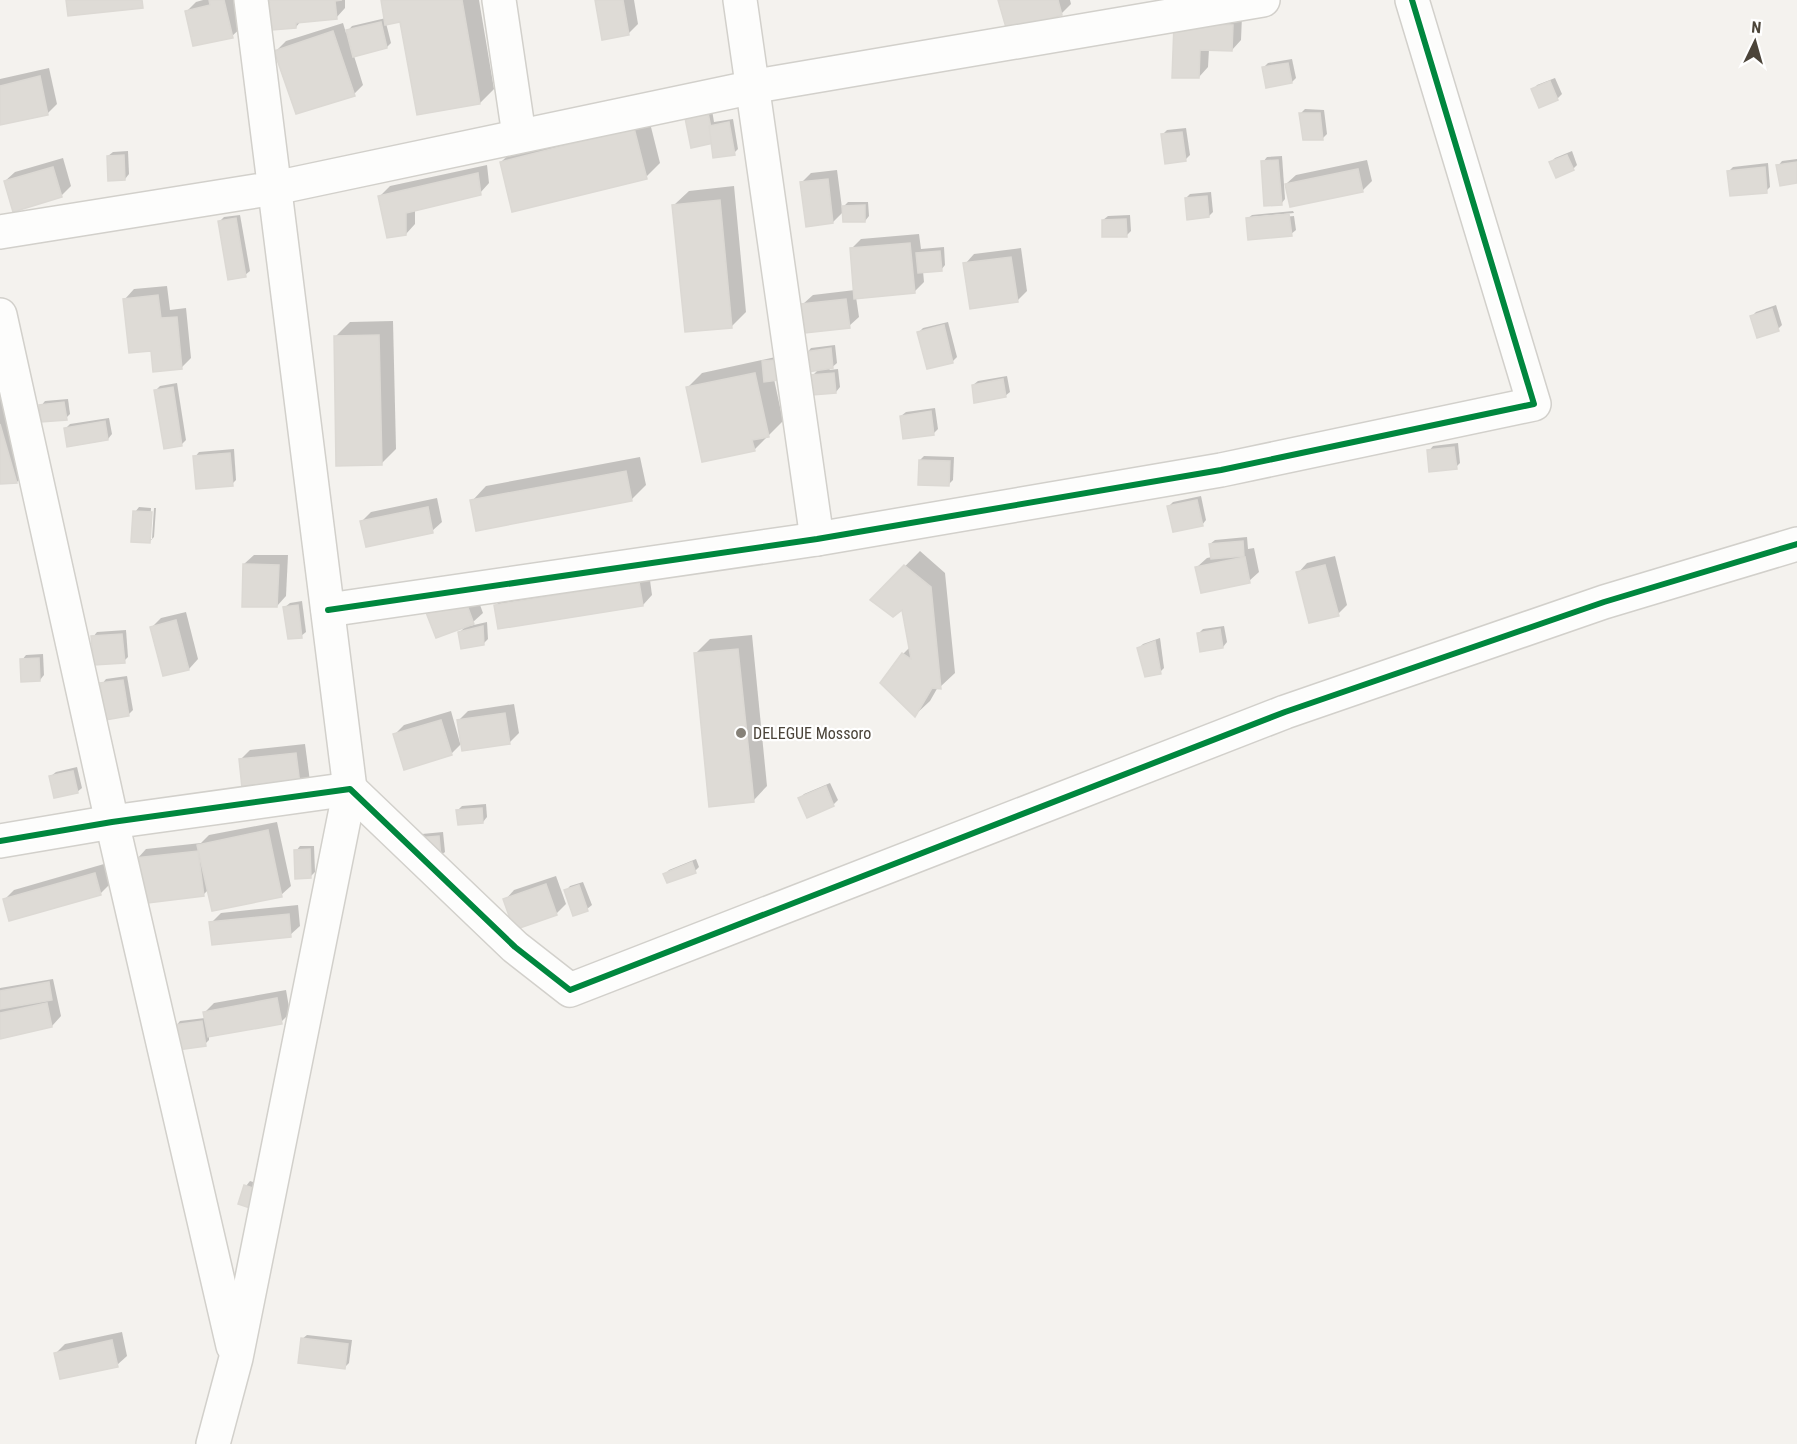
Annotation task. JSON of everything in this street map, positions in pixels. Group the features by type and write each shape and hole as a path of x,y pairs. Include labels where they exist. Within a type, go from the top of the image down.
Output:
{"street":[{"path":"213,1444 236,1358 350,789 251,0"},
{"path":"499,0 519,135"},
{"path":"740,0 817,539"},
{"path":"0,232 275,188 752,87 1263,0"},
{"path":"328,610 817,539 1221,470 1534,404 1412,0"},
{"path":"0,315 112,822 236,1358"},
{"path":"350,789 515,947 570,990 1285,712 1604,602 1797,544"},
{"path":"0,842 112,822 350,789"}],"building":[{"path":"66,0 142,0 143,8 68,16"},
{"path":"209,0 224,0 233,38 193,46 185,11 210,5"},
{"path":"269,0 342,0 335,1 337,19 296,23 296,28 272,30"},
{"path":"381,0 462,0 480,104 417,115 400,22 385,25"},
{"path":"595,0 623,0 629,35 602,40"},
{"path":"998,0 1058,0 1062,15 1007,31"},
{"path":"381,22 387,48 353,57 346,30"},
{"path":"1174,24 1233,25 1232,51 1200,50 1199,78 1172,78"},
{"path":"333,31 355,96 296,114 274,51"},
{"path":"1288,63 1292,83 1266,88 1262,67"},
{"path":"40,76 48,115 0,125 0,86"},
{"path":"1550,81 1558,100 1539,108 1531,89"},
{"path":"708,113 714,143 691,148 685,118"},
{"path":"1299,113 1320,113 1323,140 1303,140"},
{"path":"729,122 735,155 713,158 709,126"},
{"path":"634,128 647,179 512,212 500,162"},
{"path":"1182,132 1186,161 1165,164 1161,134"},
{"path":"124,155 125,180 108,181 107,156"},
{"path":"1567,155 1574,170 1556,178 1549,162"},
{"path":"1278,160 1282,205 1264,206 1261,161"},
{"path":"1797,162 1797,183 1780,186 1776,165"},
{"path":"53,167 62,197 13,212 4,181"},
{"path":"1765,167 1767,193 1730,196 1727,171"},
{"path":"1358,169 1363,192 1290,207 1285,184"},
{"path":"478,173 481,195 406,213 406,235 387,238 378,196"},
{"path":"828,179 833,223 806,227 800,182"},
{"path":"1207,196 1209,217 1187,220 1185,198"},
{"path":"720,200 732,328 685,332 672,205"},
{"path":"865,205 865,222 843,222 842,206"},
{"path":"1289,214 1292,236 1248,240 1246,218"},
{"path":"236,218 246,277 228,280 218,221"},
{"path":"1126,219 1127,237 1102,237 1102,220"},
{"path":"910,243 915,293 854,299 850,248"},
{"path":"940,251 942,271 918,273 916,253"},
{"path":"1011,257 1018,302 970,309 963,263"},
{"path":"158,295 161,318 177,317 182,369 153,372 151,351 129,353 123,299"},
{"path":"846,299 850,328 805,333 801,304"},
{"path":"1772,309 1779,331 1757,338 1750,316"},
{"path":"944,325 953,363 927,369 917,332"},
{"path":"379,335 382,465 336,466 334,336"},
{"path":"831,348 833,368 808,372 805,352"},
{"path":"775,360 778,380 764,382 762,361"},
{"path":"755,373 769,437 752,440 755,451 702,462 686,387"},
{"path":"834,373 836,393 812,395 810,375"},
{"path":"1003,379 1006,397 974,403 972,385"},
{"path":"173,387 182,446 164,449 154,390"},
{"path":"64,402 67,420 41,422 39,405"},
{"path":"931,411 934,435 903,439 900,416"},
{"path":"105,421 108,440 67,447 64,428"},
{"path":"0,424 17,483 0,484"},
{"path":"1454,447 1457,469 1429,472 1427,450"},
{"path":"230,453 233,486 196,489 193,456"},
{"path":"919,460 950,461 949,486 918,485"},
{"path":"626,471 632,501 476,531 470,500"},
{"path":"1197,500 1203,526 1173,532 1167,506"},
{"path":"428,507 433,533 366,547 360,521"},
{"path":"133,511 152,512 150,543 131,542"},
{"path":"1243,541 1244,556 1211,559 1209,544"},
{"path":"1245,557 1250,583 1201,593 1195,567"},
{"path":"243,564 279,565 277,607 242,607"},
{"path":"904,565 931,587 941,689 932,688 915,717 880,683 902,653 911,659 902,610 893,617 870,600"},
{"path":"1325,565 1339,616 1309,623 1296,572"},
{"path":"639,582 643,606 498,629 494,605"},
{"path":"463,594 474,624 436,638 425,610"},
{"path":"298,605 302,638 288,639 283,607"},
{"path":"176,620 189,670 163,676 150,627"},
{"path":"483,626 484,645 461,649 458,632"},
{"path":"1220,629 1223,648 1200,652 1197,633"},
{"path":"122,634 125,663 94,665 91,636"},
{"path":"1155,641 1161,674 1145,677 1137,648"},
{"path":"738,649 754,802 709,807 694,653"},
{"path":"39,658 40,681 21,682 20,659"},
{"path":"123,680 129,716 106,720 100,683"},
{"path":"505,713 510,744 462,751 457,720"},
{"path":"441,720 452,755 404,770 393,734"},
{"path":"296,753 302,800 244,807 239,759"},
{"path":"73,771 78,793 54,798 49,776"},
{"path":"826,786 834,806 807,818 798,798"},
{"path":"482,808 483,823 458,825 456,810"},
{"path":"268,830 282,897 212,911 197,845"},
{"path":"439,836 441,858 416,838"},
{"path":"310,849 311,878 295,879 294,850"},
{"path":"198,851 204,896 140,904 135,858"},
{"path":"692,862 696,873 667,883 663,874"},
{"path":"95,873 101,895 9,921 3,899"},
{"path":"546,884 557,915 514,930 503,899"},
{"path":"579,885 588,911 573,916 564,890"},
{"path":"289,914 291,937 212,945 209,922"},
{"path":"49,982 52,1000 0,1009 0,991"},
{"path":"277,998 282,1024 208,1037 203,1012"},
{"path":"47,1003 52,1027 0,1039 0,1013"},
{"path":"202,1021 206,1046 178,1050 174,1025"},
{"path":"244,1185 265,1192 259,1211 238,1204"},
{"path":"301,1338 348,1344 345,1369 298,1363"},
{"path":"112,1340 118,1367 60,1379 54,1353"}],"cycle path":[{"path":"328,610 817,539 1221,470 1534,404 1412,0"},
{"path":"0,841 112,822 350,789 515,947 570,990 1285,712 1604,602 1797,544"}],"place":[{"name":"DELEGUE Mossoro","path":"741,733"}]}
